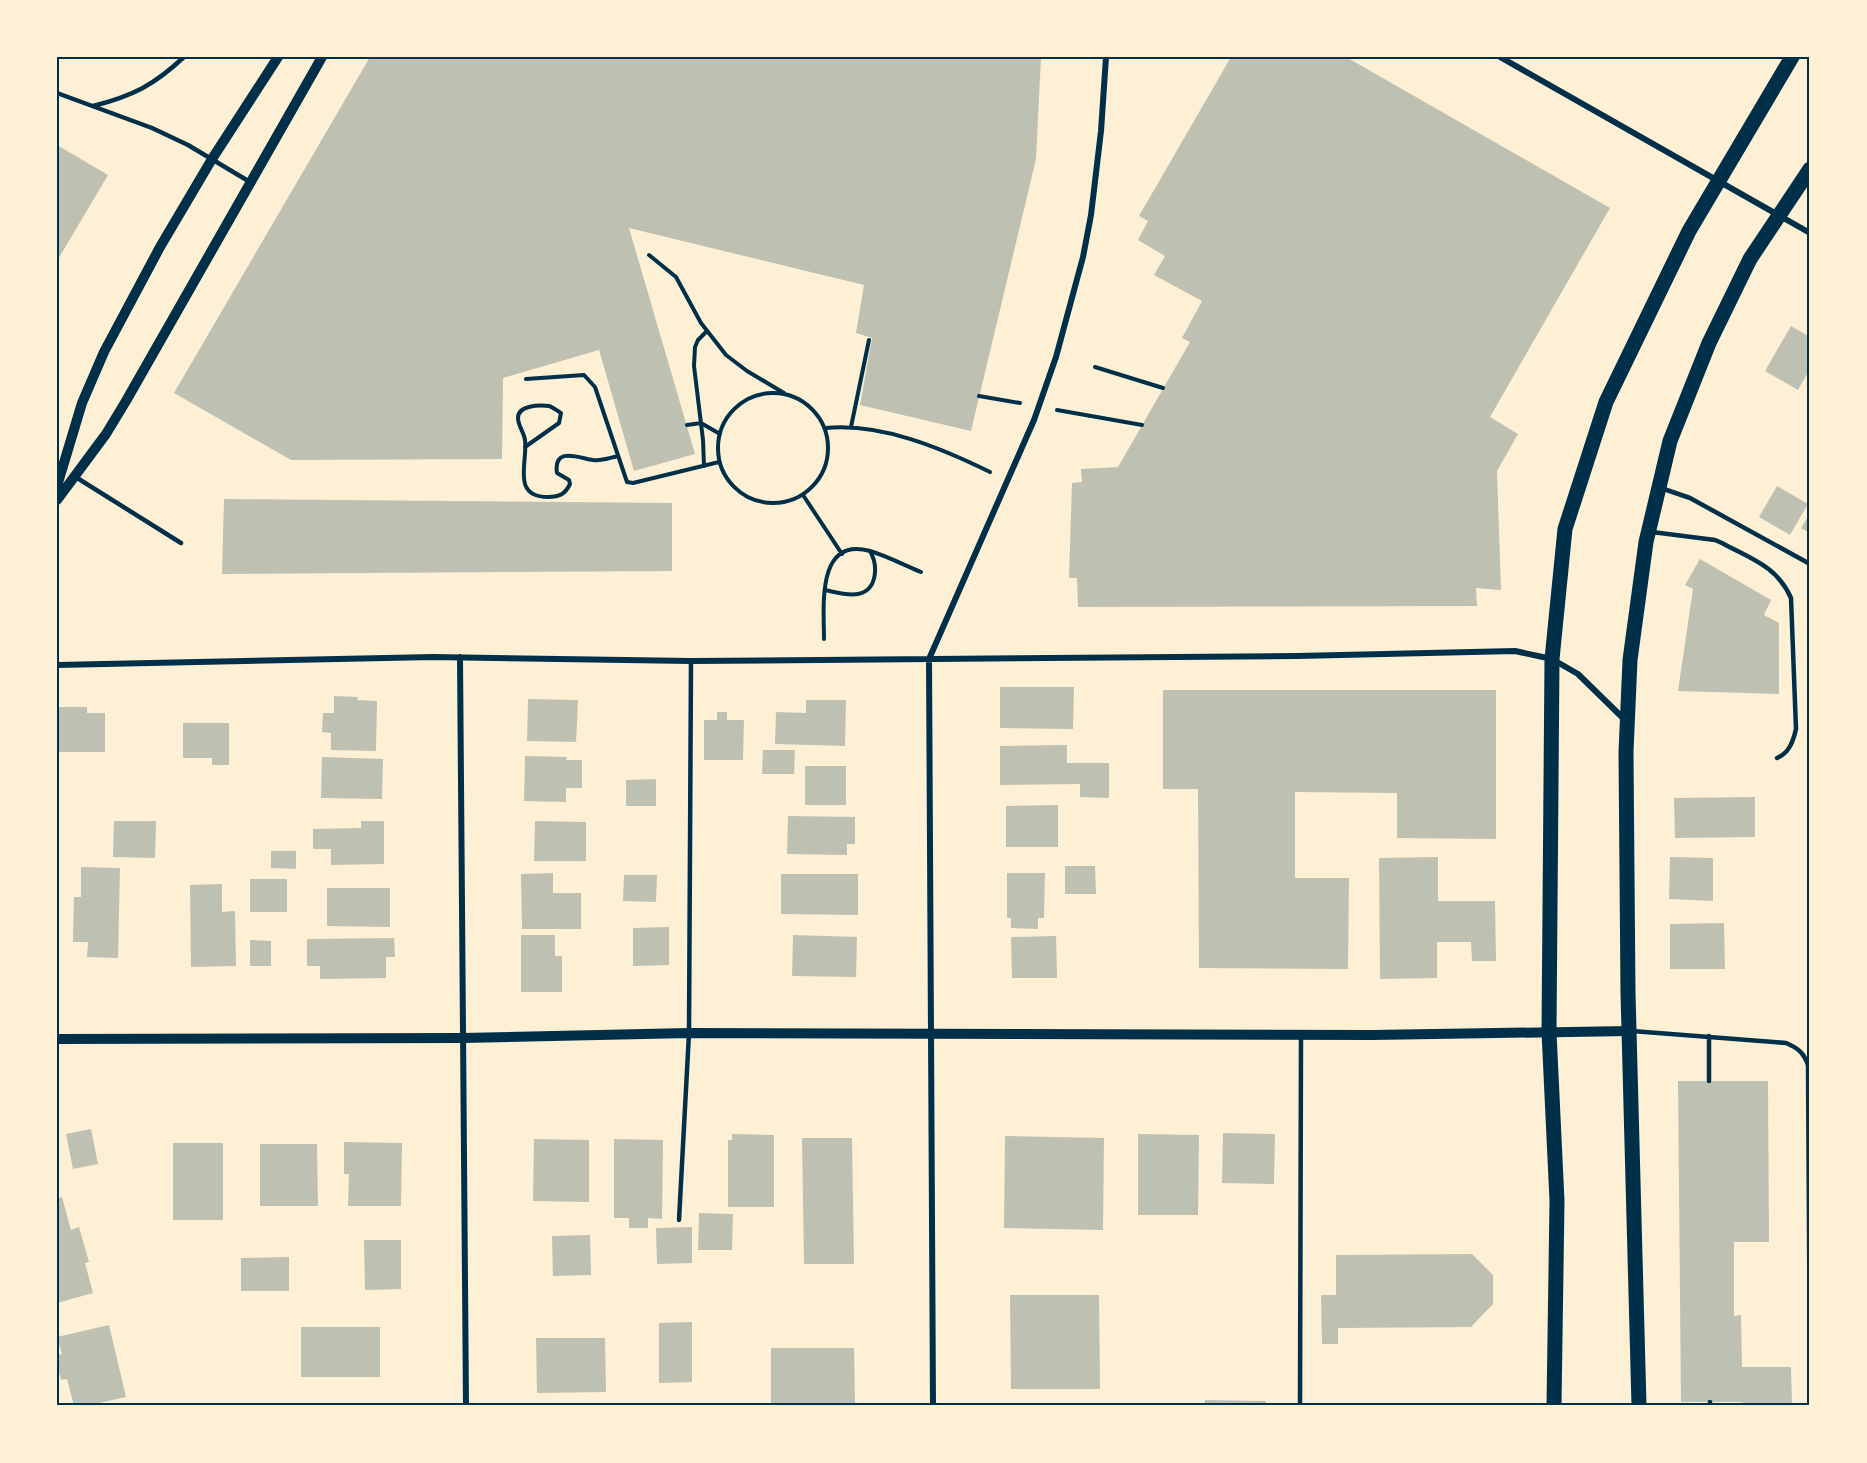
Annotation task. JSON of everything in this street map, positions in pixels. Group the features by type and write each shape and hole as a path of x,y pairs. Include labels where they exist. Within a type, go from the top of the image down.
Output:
{"main road":[{"path":"1554,1406 1557,1201 1549,1032 1552,659 1564,529 1606,402 1689,231 1792,57"},
{"path":"1639,1406 1627,921 1627,723 1630,660 1649,532 1670,441 1709,343 1750,260 1810,169"}],"street":[{"path":"57,486 82,403 104,352 160,247 212,159 278,57"},
{"path":"57,500 106,434 126,401 322,57"},
{"path":"933,1406 929,659 1034,420 1056,357 1083,257 1091,215 1101,131 1106,57"},
{"path":"1500,57 1810,232"},
{"path":"57,664 460,657 691,661 1297,656 1515,651 1552,659 1578,674 1627,723"},
{"path":"460,657 466,1406"},
{"path":"57,1039 463,1038 689,1033 1301,1035 1630,1030"}],"lane":[{"path":"93,106 123,99 150,85 184,57"},
{"path":"57,93 152,128 252,183"},
{"path":"74,477 181,543"},
{"path":"1659,487 1690,498 1810,564"},
{"path":"1649,532 1715,540 1765,566 1783,581 1791,598 1796,729 1789,749 1783,756 1777,758"},
{"path":"680,1220 689,1033 691,661"},
{"path":"1630,1030 1786,1043 1800,1050 1808,1065 1810,1385"},
{"path":"1300,1406 1301,1035"},
{"path":"1708,1036 1709,1081"}],"path":[{"path":"649,255 676,277 707,331 726,355 747,371 784,393 802,400 816,412 826,428 829,446 827,463 820,480 791,501 773,504 756,501 740,492 727,479 719,462 718,443 722,425 732,410 747,398 765,393 784,393"},
{"path":"704,466 694,366 695,347 707,331"},
{"path":"851,427 869,340"},
{"path":"1095,367 1163,388"},
{"path":"526,379 575,374 587,377 595,387 627,482 633,483 719,462"},
{"path":"525,447 559,423 561,413 551,406 524,408 519,412 518,419 525,439 523,471 526,486 538,497 554,497 567,490 569,480 557,473 557,462 560,457 566,454 602,460 618,456"},
{"path":"687,425 701,423 720,434"},
{"path":"826,428 861,428 924,443 1007,480"},
{"path":"802,495 842,554"},
{"path":"824,639 825,590 831,563 837,556 848,550 870,551 921,572"},
{"path":"825,590 846,594 858,594 865,591 874,579 876,567 870,551"}],"building":[{"path":"370,57 1041,57 1036,159 971,431 860,405 872,338 856,333 864,285 629,228 695,454 634,471 599,350 503,378 502,459 291,460 174,393"},
{"path":"1231,57 1346,57 1610,208 1490,417 1518,434 1497,471 1501,590 1476,588 1477,606 1078,607 1077,578 1069,578 1072,483 1082,482 1081,469 1118,467 1190,342 1182,338 1202,301 1154,275 1165,256 1138,240 1148,221 1139,216"},
{"path":"57,145 108,175 57,261"},
{"path":"1791,326 1810,337 1810,369 1798,390 1765,371"},
{"path":"1777,486 1808,504 1790,535 1759,517"},
{"path":"224,499 672,503 672,571 222,574"},
{"path":"1810,513 1810,533 1801,528"},
{"path":"1700,559 1771,600 1764,615 1779,623 1779,694 1678,691 1693,589 1685,585"},
{"path":"1000,687 1074,687 1073,729 1000,728"},
{"path":"1163,690 1496,690 1496,839 1397,838 1397,793 1295,792 1295,878 1349,878 1348,969 1199,968 1198,789 1163,789"},
{"path":"334,696 377,701 376,751 331,750 331,733 322,732 323,713 334,713"},
{"path":"528,699 578,700 576,742 527,741"},
{"path":"806,700 846,700 845,746 775,744 776,712 806,713"},
{"path":"57,707 87,707 87,713 105,713 105,752 57,752"},
{"path":"717,712 727,712 727,720 744,720 743,760 704,760 704,720 717,720"},
{"path":"183,723 229,723 229,765 212,765 212,758 183,758"},
{"path":"1067,745 1067,763 1109,763 1109,798 1080,797 1080,784 1000,785 1000,746"},
{"path":"763,750 795,750 794,774 762,774"},
{"path":"525,756 567,757 566,760 582,760 582,788 566,788 566,802 524,801"},
{"path":"322,757 383,759 382,799 321,798"},
{"path":"805,766 846,766 846,805 805,805"},
{"path":"656,779 656,806 626,806 626,780"},
{"path":"1755,797 1755,837 1675,838 1674,798"},
{"path":"1058,805 1058,847 1006,847 1006,806"},
{"path":"788,816 855,817 855,844 847,844 847,855 787,854"},
{"path":"114,821 156,821 155,858 113,857"},
{"path":"361,821 384,821 384,864 331,865 331,849 313,849 313,829 361,828"},
{"path":"535,821 586,822 586,861 534,861"},
{"path":"271,851 296,851 296,869 271,868"},
{"path":"1438,857 1438,901 1495,901 1496,961 1472,961 1471,942 1437,942 1437,978 1380,979 1379,858"},
{"path":"1670,857 1713,858 1713,901 1669,899"},
{"path":"1065,866 1095,866 1096,894 1065,894"},
{"path":"81,867 120,868 118,958 87,957 88,942 73,942 74,897 81,897"},
{"path":"553,873 553,893 581,893 581,929 522,929 521,874"},
{"path":"1007,873 1045,873 1044,918 1038,918 1038,929 1011,928 1011,918 1007,918"},
{"path":"781,874 858,874 858,915 781,914"},
{"path":"624,875 657,875 656,902 623,901"},
{"path":"250,879 287,879 287,912 250,912"},
{"path":"222,884 222,912 235,911 236,966 191,967 190,885"},
{"path":"327,888 390,888 390,927 327,926"},
{"path":"1724,923 1725,969 1670,969 1670,924"},
{"path":"669,927 669,965 633,966 633,928"},
{"path":"521,935 555,935 555,956 562,956 562,992 521,992"},
{"path":"793,935 857,937 856,977 792,976"},
{"path":"1056,936 1057,978 1012,978 1011,937"},
{"path":"394,938 395,957 386,957 386,978 320,979 320,966 307,966 307,939"},
{"path":"250,940 271,941 271,966 250,966"},
{"path":"1678,1081 1768,1081 1769,1242 1734,1242 1734,1316 1741,1315 1742,1367 1791,1367 1792,1406 1743,1406 1743,1402 1681,1402"},
{"path":"91,1129 98,1164 73,1169 66,1134"},
{"path":"1223,1133 1275,1134 1274,1184 1222,1183"},
{"path":"732,1134 774,1135 774,1207 728,1207 728,1140 732,1140"},
{"path":"1138,1134 1199,1135 1198,1215 1138,1215"},
{"path":"1005,1136 1104,1138 1103,1230 1004,1228"},
{"path":"802,1138 852,1138 854,1264 804,1264"},
{"path":"534,1139 589,1140 589,1202 533,1201"},
{"path":"614,1139 663,1140 662,1219 648,1218 648,1228 629,1228 629,1218 614,1218"},
{"path":"344,1142 402,1143 401,1206 348,1206 349,1174 344,1174"},
{"path":"173,1143 223,1143 223,1220 173,1220"},
{"path":"260,1144 317,1144 318,1206 260,1206"},
{"path":"62,1197 71,1230 79,1227 89,1262 85,1263 93,1293 57,1303 57,1199"},
{"path":"699,1213 733,1214 732,1250 698,1250"},
{"path":"692,1227 692,1263 657,1264 656,1228"},
{"path":"590,1235 591,1275 553,1276 552,1236"},
{"path":"364,1240 401,1240 401,1289 365,1290"},
{"path":"1472,1254 1493,1275 1493,1304 1471,1327 1338,1328 1338,1344 1322,1344 1321,1295 1336,1295 1336,1255"},
{"path":"289,1257 289,1291 241,1291 241,1258"},
{"path":"1010,1295 1099,1295 1100,1389 1011,1389"},
{"path":"692,1322 692,1382 659,1383 659,1323"},
{"path":"109,1325 126,1397 86,1406 74,1406 67,1379 61,1380 57,1365 57,1355 62,1354 57,1337"},
{"path":"301,1327 380,1327 380,1377 301,1377"},
{"path":"536,1338 605,1338 606,1392 537,1393"},
{"path":"771,1348 854,1348 855,1403 771,1403"},
{"path":"1205,1400 1266,1401 1266,1406 1204,1406"}]}
